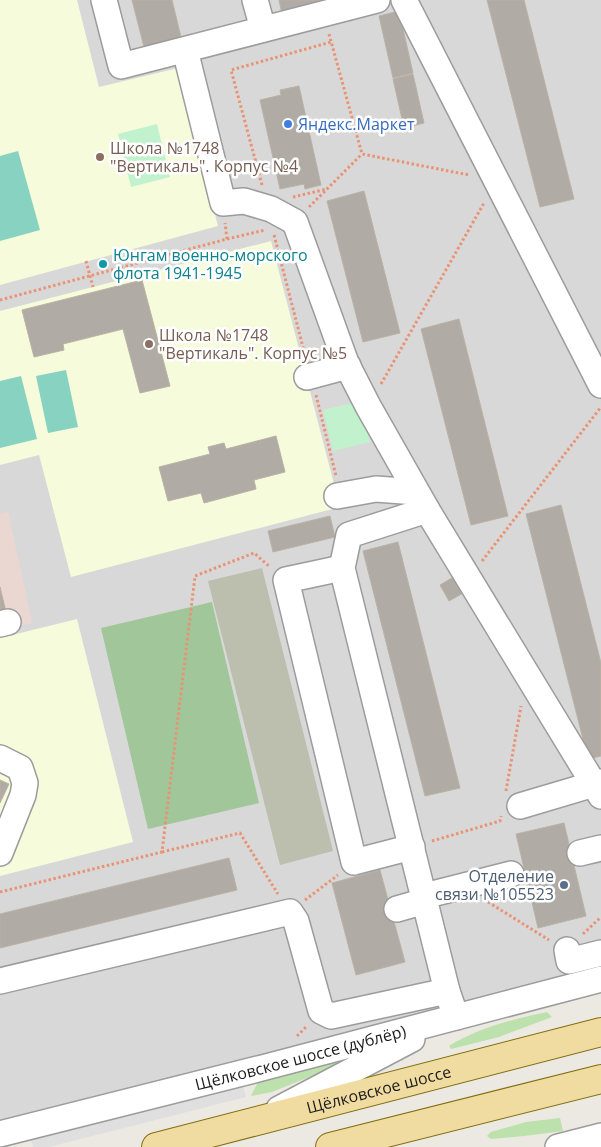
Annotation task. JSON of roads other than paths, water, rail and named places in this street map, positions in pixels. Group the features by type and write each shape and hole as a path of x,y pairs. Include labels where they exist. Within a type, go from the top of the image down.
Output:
{"main road":[{"name":"Щёлковское шоссе","path":"156,1147 601,1032"},
{"path":"330,1147 601,1079"}],"street":[{"path":"104,0 121,66 377,0"},
{"path":"255,0 263,29"},
{"path":"404,0 601,385"},
{"path":"185,50 223,203 244,201 271,209 295,222 323,304 348,366 368,406 421,501 526,673 599,787 509,804"},
{"path":"307,377 348,366"},
{"path":"337,496 376,489 421,501"},
{"path":"256,1121 453,1018 342,568 349,534 421,501"},
{"path":"342,568 286,580 354,862 412,847"},
{"path":"0,758 20,768 25,782 23,795 0,853"},
{"path":"397,909 424,898 511,874"},
{"path":"0,981 290,912 296,921 321,1011 331,1016 447,991"},
{"path":"566,950 569,961 601,953"},
{"name":"Щёлковское шоссе (дублёр)","path":"0,1134 262,1068 601,979"},
{"path":"558,1147 601,1136"}],"place":[{"name":"Яндекс.Маркет","path":"288,124"},
{"name":"Школа №1748 \"Вертикаль\". Корпус №4","path":"100,157"},
{"name":"Юнгам военно-морского флота 1941-1945","path":"103,264"},
{"name":"Школа №1748 \"Вертикаль\". Корпус №5","path":"149,344"},
{"name":"Отделение связи №105523","path":"564,885"}]}
